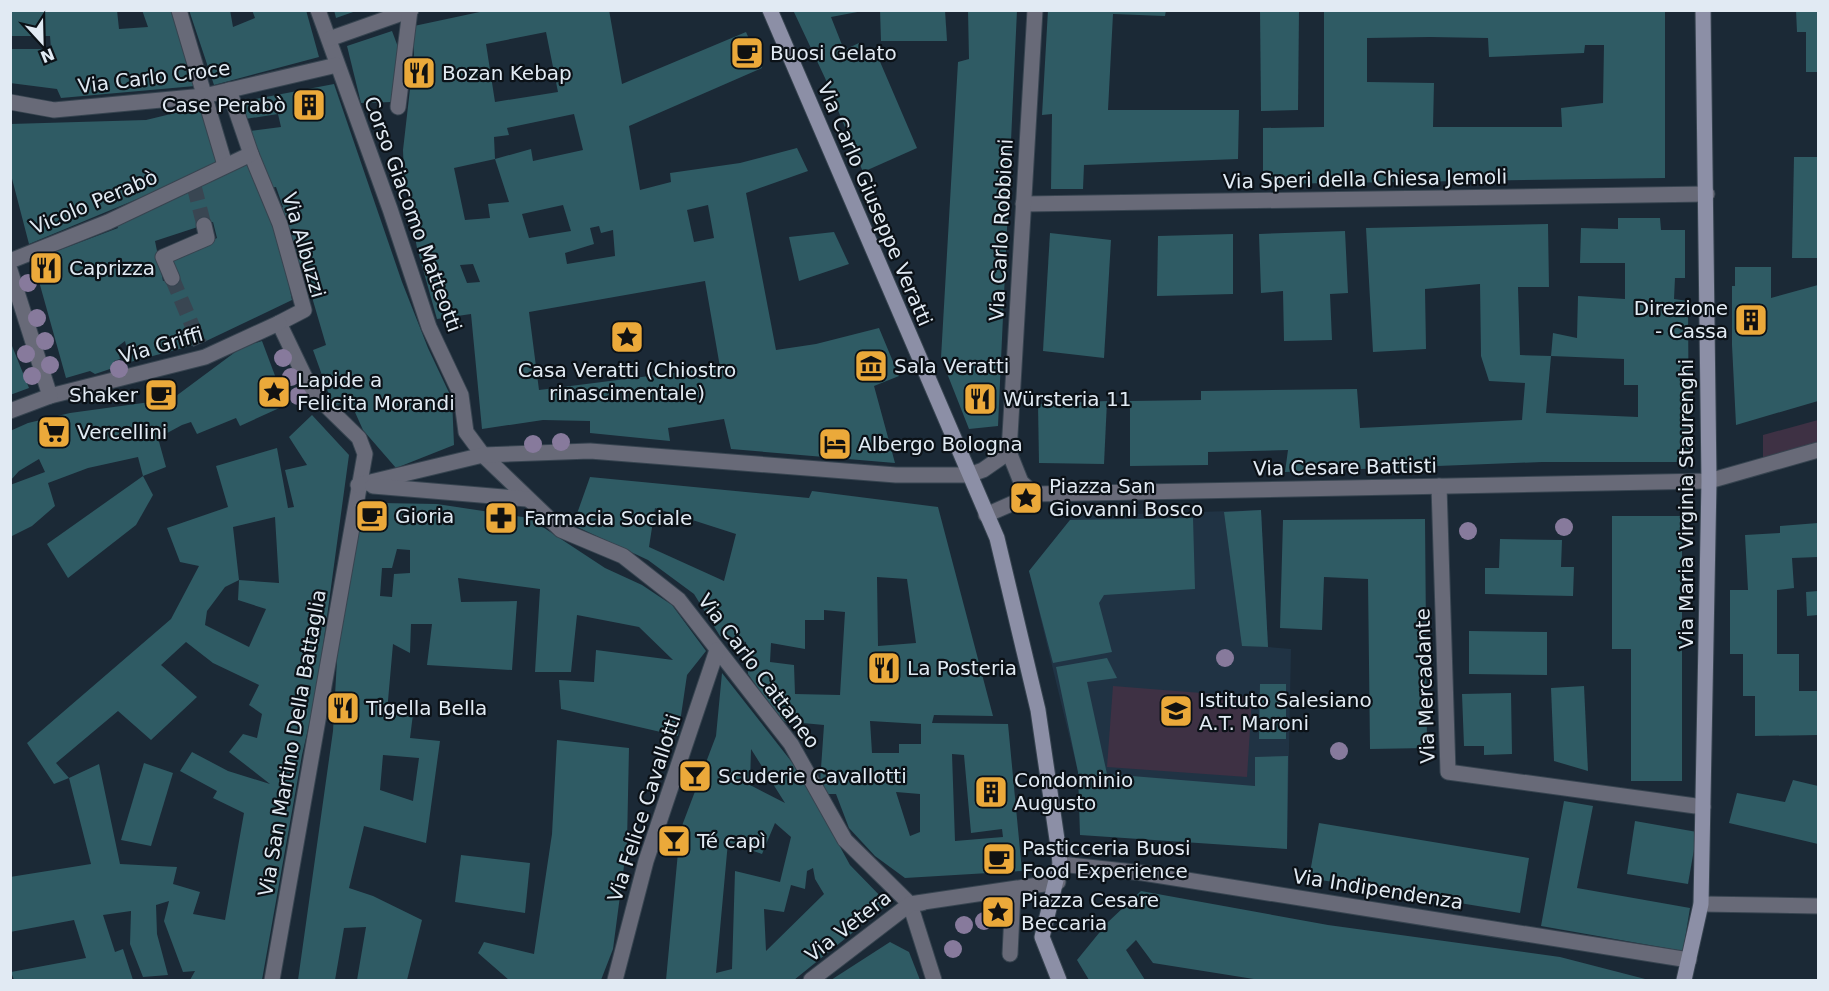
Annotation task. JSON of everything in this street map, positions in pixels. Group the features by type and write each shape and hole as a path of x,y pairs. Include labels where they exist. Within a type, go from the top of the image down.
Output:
{"main road":[{"name":"Via Carlo Giuseppe Veratti","path":"770,10 997,538 1038,710 1060,864"},
{"name":"Via Maria Virginia Staurenghi","path":"1684,981 1701,904 1703,807 1709,481 1707,194 1702,10"},
{"path":"1059,981 1042,937 1060,864"}],"street":[{"path":"179,10 225,165 251,154"},
{"name":"Corso Giacomo Matteotti","path":"318,10 390,209 429,327 461,395 466,432"},
{"name":"Via Carlo Robbioni","path":"1010,453 1035,10"},
{"path":"329,39 411,11 398,107"},
{"name":"Via Carlo Croce","path":"10,102 54,110 204,96 337,65"},
{"name":"Via Albuzzi","path":"229,90 251,154 280,224 304,310 279,323"},
{"name":"Vicolo Perabò","path":"10,261 108,222 193,184 225,165"},
{"name":"Via Speri della Chiesa Jemoli","path":"1023,204 1707,194"},
{"path":"172,278 163,257 207,238 204,225"},
{"path":"10,270 50,396"},
{"name":"Via Griffi","path":"10,411 50,396 202,350 279,323"},
{"name":"Via San Martino Della Battaglia","path":"272,981 352,512 365,454 359,438 312,392 279,323"},
{"name":"Via Carlo Cattaneo","path":"466,432 483,455 561,530 623,556 679,600 791,744 845,840 910,904"},
{"name":"Via Cesare Battisti","path":"986,515 1034,495 1709,481 1818,450"},
{"path":"358,485 483,455 590,451 896,475 969,475 983,470 1010,453 1021,482 1034,495"},
{"path":"358,485 527,499"},
{"name":"Via Mercadante","path":"1439,486 1448,772 1703,807"},
{"name":"Via Felice Cavallotti","path":"615,981 646,861 717,650"},
{"name":"Via Indipendenza","path":"1060,864 1143,873 1689,960"},
{"path":"910,904 1056,881"},
{"path":"910,904 1013,892 1010,954"},
{"path":"910,904 934,981"},
{"name":"Via Vetera","path":"811,981 910,904"},
{"path":"1701,904 1818,906"}],"shaded area":[{"path":"1818,420 1818,442 1763,458 1763,435"},
{"name":"Istituto Salesiano A.T. Maroni","path":"1261,510 1268,647 1291,649 1287,849 1083,831 1078,772 1029,571 1073,516"},
{"path":"1113,686 1252,697 1247,777 1107,767"}],"building":[{"path":"10,10 117,10 119,29 148,27 142,10 170,10 185,47 195,86 61,98 57,89 10,83 10,49 51,49 50,36 10,36"},
{"path":"189,10 230,10 233,27 255,18 252,10 306,10 319,57 214,85"},
{"path":"334,10 356,10 356,11 336,18"},
{"path":"489,10 609,10 622,84 746,32 762,68 629,126 640,190 671,182 670,173 740,163 797,148 808,171 746,193 776,350 816,344 879,328 899,376 874,386 895,463 731,449 724,419 668,428 670,441 590,433 590,421 543,420 482,429 471,314 437,319 417,248 404,177 403,150 414,54 414,26","holes":["546,32 558,92 495,102 486,44","574,114 583,150 533,161 531,149 495,159 494,137 509,135 507,128","495,159 509,202 488,204 490,218 465,220 454,168","563,205 571,231 529,238 522,214","708,205 714,238 694,242 687,210","599,226 601,233 613,230 615,256 567,264 565,253 594,244 590,228","473,264 480,282 467,283 460,265","705,281 720,367 539,390 529,312"]},
{"path":"793,10 868,10 831,17 844,50 859,43 867,62 878,57 917,148 863,172 825,78"},
{"path":"880,10 945,10 947,41 881,41"},
{"path":"968,10 1017,10 998,426 969,429 941,358 958,62 969,59"},
{"path":"1048,10 1166,10 1165,16 1113,14 1108,110 1239,110 1238,159 1084,165 1083,189 1051,189 1052,114 1042,115"},
{"path":"1260,10 1299,10 1298,110 1261,111"},
{"path":"1324,10 1665,10 1665,178 1263,184 1263,128 1324,127","holes":["1367,38 1488,38 1489,57 1584,53 1585,45 1604,45 1603,103 1561,108 1562,127 1433,127 1434,83 1367,82"]},
{"path":"1796,10 1818,10 1818,72 1806,72 1806,32 1797,32"},
{"path":"392,31 398,47 392,102 361,103 347,46"},
{"path":"334,84 402,282 428,348 452,399 454,445 396,468 363,430 350,401 333,406 313,350 326,345 309,287 278,209 283,207 276,187 270,188 250,131 281,127 278,114 245,119 239,102"},
{"path":"204,106 219,165 29,244 10,171 10,124 146,120"},
{"path":"1794,157 1818,157 1818,258 1792,258"},
{"path":"245,162 263,191 281,247 292,300 202,343 130,362 125,341 117,347 120,359 114,361 116,367 95,374 90,371 66,378 33,260 118,228 116,224","holes":["213,222 217,238 171,260 176,277 163,281 155,241"]},
{"path":"1618,218 1660,218 1661,230 1685,230 1685,278 1675,278 1674,299 1688,301 1689,462 1542,462 1285,472 1288,450 1208,452 1208,465 1130,466 1130,401 1201,400 1201,391 1357,389 1360,428 1522,420 1525,383 1489,381 1481,356 1480,284 1425,289 1426,349 1373,352 1366,228 1548,224 1549,287 1518,287 1520,355 1551,356 1553,333 1577,338 1578,296 1625,299 1625,263 1580,263 1581,228 1618,229","holes":["1551,356 1624,359 1624,385 1638,385 1638,417 1546,413"]},
{"path":"1345,231 1348,293 1330,294 1332,340 1284,341 1283,291 1261,293 1259,234"},
{"path":"834,232 849,264 799,281 789,237"},
{"path":"1050,233 1111,240 1104,358 1043,351"},
{"path":"1233,234 1233,294 1157,296 1158,236"},
{"path":"1735,267 1771,267 1771,298 1818,285 1818,401 1736,425 1732,345 1732,286 1735,286"},
{"path":"10,341 29,388 10,395"},
{"path":"262,341 286,405 240,426 236,418 197,434 191,422 182,425 158,438 166,467 143,476 138,457 88,468 48,483 55,506 32,526 10,537 10,485 45,472 39,459 19,471 10,481 10,431 28,423 70,413 172,399 242,347"},
{"path":"1107,401 1104,464 1039,463 1038,404"},
{"path":"312,415 349,455 317,690 302,755 262,980 190,980 195,971 183,972 164,921 169,901 156,905 157,934 168,975 143,977 130,944 131,911 103,915 115,952 123,949 133,980 14,980 11,972 86,958 74,920 10,932 10,877 91,864 69,778 54,784 27,743 171,619 199,566 180,562 167,528 228,507 216,466 277,448 288,508 294,507 285,470 307,465 289,437","holes":["275,517 279,583 239,580 233,527","239,580 238,600 266,609 249,647 205,625 207,611 225,587","186,642 213,663 259,685 249,705 262,714 257,738 243,734 229,752 270,784 228,771 192,752 180,771 217,791 213,798 244,813 225,920 193,914 200,892 173,884 177,867 120,864 99,764 69,778 56,763 118,711 151,740 197,697 161,665"]},
{"path":"143,476 153,495 136,525 68,578 47,544"},
{"path":"590,477 809,498 812,491 938,507 993,716 934,715 932,723 1008,724 1022,871 905,878 875,856 849,828 836,794 825,794 820,783 824,725 781,721 748,674 746,642 720,636 694,594 648,560 573,525","holes":["655,508 736,534 724,581 649,547","877,577 907,579 916,643 878,646","824,610 845,612 840,695 795,694 794,665 770,662 771,643 805,649 805,620 824,620","870,721 921,724 921,744 899,744 899,753 872,753","952,754 964,755 971,833 1002,829 1003,837 955,841","896,792 920,794 920,832 910,836"]},
{"path":"381,503 437,504 529,518 605,568 642,585 672,605 706,651 687,675 678,736 561,709 559,680 594,682 596,650 673,660 639,627 577,615 571,672 535,672 540,589 458,578 461,602 517,601 512,670 427,665 432,624 411,624 410,653 393,644 387,712 413,714 410,738 440,741 426,843 364,826 349,888 373,896 422,920 407,980 357,980 366,927 344,928 335,980 298,980 333,731 338,642 359,514","holes":["397,549 410,550 410,573 394,574 392,597 380,596 382,568 392,568","383,755 419,758 413,801 380,790"]},
{"path":"1261,510 1268,647 1242,646 1224,512"},
{"path":"1612,516 1682,516 1682,781 1631,781 1631,649 1612,649"},
{"path":"1193,518 1195,589 1104,595 1099,603 1112,652 1053,663 1029,571 1070,520"},
{"path":"1425,519 1427,748 1370,749 1368,579 1324,577 1322,630 1280,628 1283,520"},
{"path":"1818,523 1818,557 1792,558 1794,588 1777,590 1777,654 1799,654 1799,691 1818,691 1818,735 1755,736 1755,696 1743,696 1743,654 1730,654 1730,590 1748,590 1745,535 1780,533 1780,526"},
{"path":"1500,539 1562,540 1561,567 1574,567 1573,596 1485,594 1485,568 1499,568"},
{"path":"1818,591 1818,615 1807,616 1806,592"},
{"path":"1469,631 1547,632 1547,675 1469,674"},
{"path":"1107,658 1117,678 1087,682 1107,774 1255,786 1255,757 1288,756 1287,849 1080,835 1078,772 1056,667"},
{"path":"722,673 798,770 850,865 888,904 794,980 666,980 680,831 716,736","holes":["751,749 785,803 750,785","775,823 791,837 780,882 735,871 732,969 716,973 728,842 762,854","813,868 815,879 824,894 766,951 764,909 784,912 791,885 805,889 807,871"]},
{"path":"1260,684 1286,684 1286,739 1259,739"},
{"path":"1584,686 1588,771 1554,761 1551,688"},
{"path":"1511,693 1512,754 1484,755 1484,746 1464,746 1462,694"},
{"path":"557,740 629,748 627,843 613,949 601,980 509,980 478,953 484,942 534,954 552,834"},
{"path":"144,763 173,773 151,846 121,840"},
{"path":"1793,780 1818,786 1818,844 1729,823 1737,793 1785,802"},
{"path":"1564,801 1593,806 1577,888 1690,908 1683,951 1541,926"},
{"path":"1635,821 1697,832 1688,884 1627,874"},
{"path":"1319,823 1529,858 1520,913 1309,878"},
{"path":"461,855 530,863 525,913 455,902"},
{"path":"1141,891 1328,925 1560,957 1649,980 1260,980 1153,963 1136,940 1126,950 1145,980 1089,980 1077,960 1108,922"},
{"path":"890,942 909,952 920,980 831,980"}],"tunnel":[{"path":"194,186 204,225"},
{"path":"172,278 200,344"}],"place":[{"name":"Buosi Gelato","path":"747,53"},
{"name":"Bozan Kebap","path":"419,73"},
{"name":"Case Perabò","path":"309,105"},
{"name":"Caprizza","path":"46,268"},
{"name":"Direzione - Cassa","path":"1751,320"},
{"name":"Casa Veratti (Chiostro rinascimentale)","path":"627,337"},
{"name":"Sala Veratti","path":"871,366"},
{"name":"Lapide a Felicita Morandi","path":"274,392"},
{"name":"Shaker","path":"161,395"},
{"name":"Würsteria 11","path":"980,399"},
{"name":"Vercellini","path":"54,432"},
{"name":"Albergo Bologna","path":"835,444"},
{"name":"Piazza San Giovanni Bosco","path":"1026,498"},
{"name":"Gioria","path":"372,516"},
{"name":"Farmacia Sociale","path":"501,518"},
{"name":"La Posteria","path":"884,668"},
{"name":"Tigella Bella","path":"343,708"},
{"name":"Istituto Salesiano A.T. Maroni","path":"1176,711"},
{"name":"Scuderie Cavallotti","path":"695,776"},
{"name":"Condominio Augusto","path":"991,792"},
{"name":"Té capì","path":"674,841"},
{"name":"Pasticceria Buosi Food Experience","path":"999,859"},
{"name":"Piazza Cesare Beccaria","path":"998,912"}]}
